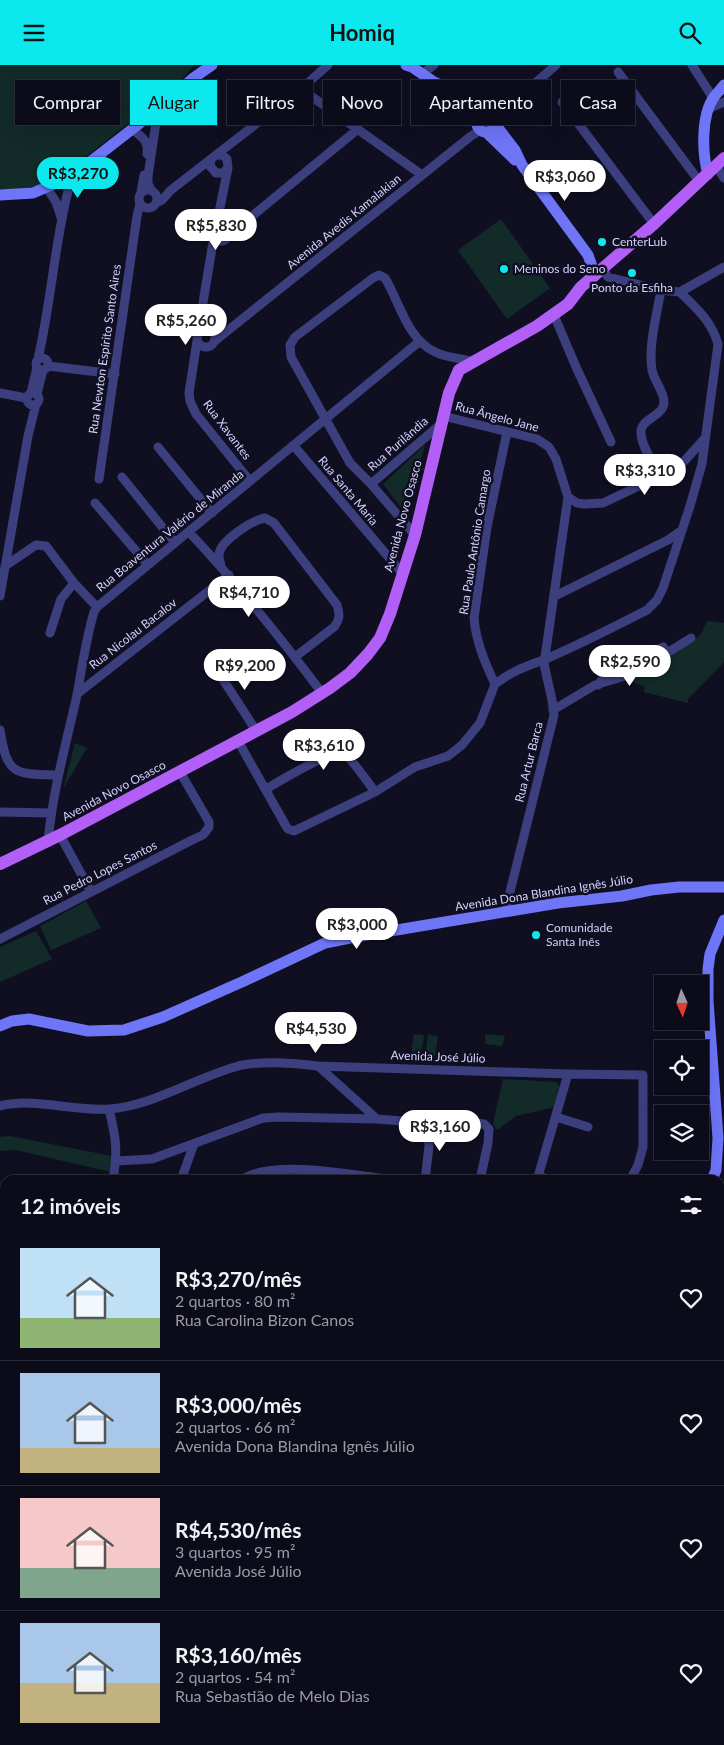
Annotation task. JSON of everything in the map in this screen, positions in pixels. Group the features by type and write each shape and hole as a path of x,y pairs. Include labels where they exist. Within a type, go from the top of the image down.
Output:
{"main road":[{"path":"192,79 202,65"},
{"path":"192,79 212,65"},
{"path":"413,68 431,80"},
{"path":"459,370 568,305 581,287 654,224 712,170 704,156 703,145 708,109 718,100 724,85"},
{"path":"0,195 33,193 47,188 72,175 137,125"},
{"path":"485,125 501,140 514,160 522,165 588,255 602,269"},
{"name":"Avenida Novo Osasco","path":"0,864 60,835 257,732 322,693 350,673 368,655 380,638 390,615 415,535 449,393 459,370"},
{"name":"Avenida Dona Blandina Ignês Júlio","path":"0,1026 12,1021 29,1019 88,1031 124,1030 163,1017 325,943 558,903 679,887 724,887"},
{"path":"714,1175 721,1138 708,1001 708,969 710,954 724,920"}],"street":[{"path":"311,80 328,65"},
{"path":"413,68 434,65"},
{"name":"Avenida Avedis Kamalakian","path":"539,80 556,65"},
{"path":"692,65 718,100"},
{"path":"618,72 712,170 724,178"},
{"path":"313,97 422,175"},
{"path":"148,205 157,197 148,183 156,125"},
{"path":"148,205 162,200 256,125"},
{"name":"Avenida Avedis Kamalakian","path":"212,334 227,332 483,125"},
{"path":"579,125 654,224"},
{"path":"132,129 145,139 147,143 141,192 146,190 171,191"},
{"path":"212,160 225,156 224,186 220,210 222,232 241,226 358,129"},
{"path":"225,168 238,139"},
{"path":"212,160 213,171 225,168"},
{"path":"0,597 28,436 32,398 42,364 44,331 61,217 72,175"},
{"path":"47,188 56,201 61,217"},
{"name":"Rua Newton Espírito Santo Aires","path":"99,479 136,223 148,205 139,197 141,192"},
{"name":"Rua Xavantes","path":"222,232 212,251 195,363 188,393 196,414 250,481"},
{"path":"602,269 608,277 661,290 680,291 724,267"},
{"path":"415,535 371,484 350,463 291,357 290,345 295,337 373,278 380,275 386,278 394,292 411,331 425,346 441,355 459,370"},
{"path":"660,476 641,434 645,423 660,411 664,400 656,384 651,364 652,344 661,290"},
{"path":"238,741 288,829 294,831 375,792 415,767 448,756 462,745 480,723 495,684 509,673 545,659 647,610 657,599 663,588 702,464 718,344 715,333 708,321 680,291"},
{"path":"202,309 212,334 213,345 209,347 200,346 198,337 202,330 212,334"},
{"path":"554,315 611,442"},
{"name":"Rua Boaventura Valério de Miranda","path":"48,841 57,775 77,694 86,645 97,607 420,341"},
{"name":"Rua Xavantes","path":"195,363 209,347"},
{"path":"441,355 474,362"},
{"path":"42,364 115,374"},
{"path":"0,393 32,398"},
{"name":"Rua Ângelo Jane","path":"442,420 537,439 548,447 556,459 568,497"},
{"name":"Rua Purilândia","path":"371,484 442,420"},
{"name":"Rua Paulo Antônio Camargo","path":"495,684 484,660 475,631 474,618 487,527 507,432"},
{"path":"568,497 577,503 603,503 679,467 706,437"},
{"name":"Rua Santa Maria","path":"294,446 403,574"},
{"path":"158,447 212,513"},
{"path":"122,477 175,543"},
{"name":"Rua Artur Barca","path":"505,912 554,715 544,665 568,497"},
{"path":"95,503 148,565"},
{"path":"221,566 219,555 221,549 235,534 256,520 265,518 274,523 337,605 340,615 339,621 334,627 295,657"},
{"path":"555,596 668,540 681,531"},
{"path":"189,532 229,575 322,693"},
{"path":"5,566 36,545 46,546 74,583 97,607"},
{"name":"Rua Nicolau Bacalov","path":"77,694 229,575"},
{"path":"50,633 61,599 74,583"},
{"path":"553,710 598,685 635,673 691,638"},
{"path":"213,664 257,732"},
{"path":"0,730 3,749 9,764 18,771 32,775 57,775"},
{"path":"266,789 324,757 337,752 344,753 375,792"},
{"name":"Rua Pedro Lopes Santos","path":"0,939 203,835 209,827 205,813 180,772"},
{"path":"0,812 51,813"},
{"path":"60,835 91,892"},
{"name":"Avenida José Júlio","path":"0,1106 25,1103 109,1109 148,1100 237,1066 278,1063 318,1066 643,1075 644,1147 633,1175"},
{"path":"318,1066 377,1119"},
{"path":"538,1175 568,1074"},
{"path":"109,1109 116,1141 114,1175"},
{"path":"556,1117 588,1127"},
{"path":"116,1161 152,1159 263,1118 377,1119 427,1123 477,1123 487,1126 489,1129 488,1143 481,1175"},
{"path":"426,1175 429,1146 427,1123"},
{"path":"183,1175 194,1144"},
{"path":"256,1175 270,1171 291,1169 320,1175"}],"green space":[{"path":"0,65 194,65 181,80 130,80 130,122 59,178 35,187 0,189"},
{"name":"Meninos do Seno","path":"501,219 550,288 507,319 458,250"},
{"path":"425,445 405,513 383,484"},
{"path":"707,621 724,623 724,662 688,699 688,703 644,692 645,686 628,681 647,672 692,642 701,634"},
{"path":"75,743 87,748 63,789"},
{"path":"86,901 101,928 51,950 40,926"},
{"path":"36,931 52,959 0,982 0,947"},
{"path":"414,1034 424,1035 421,1055 411,1054"},
{"path":"485,1034 505,1036 502,1046 485,1044"},
{"path":"428,1035 438,1036 435,1056 425,1055"},
{"path":"503,1079 556,1082 559,1085 555,1107 516,1116 497,1130 493,1124"},
{"path":"10,1136 112,1156 111,1172 16,1150 0,1151 0,1137"}],"place":[{"name":"CenterLub","path":"602,242"},
{"name":"Meninos do Seno","path":"504,269"},
{"name":"Ponto da Esfiha","path":"632,273"},
{"name":"Comunidade Santa Inês","path":"536,935"}]}
